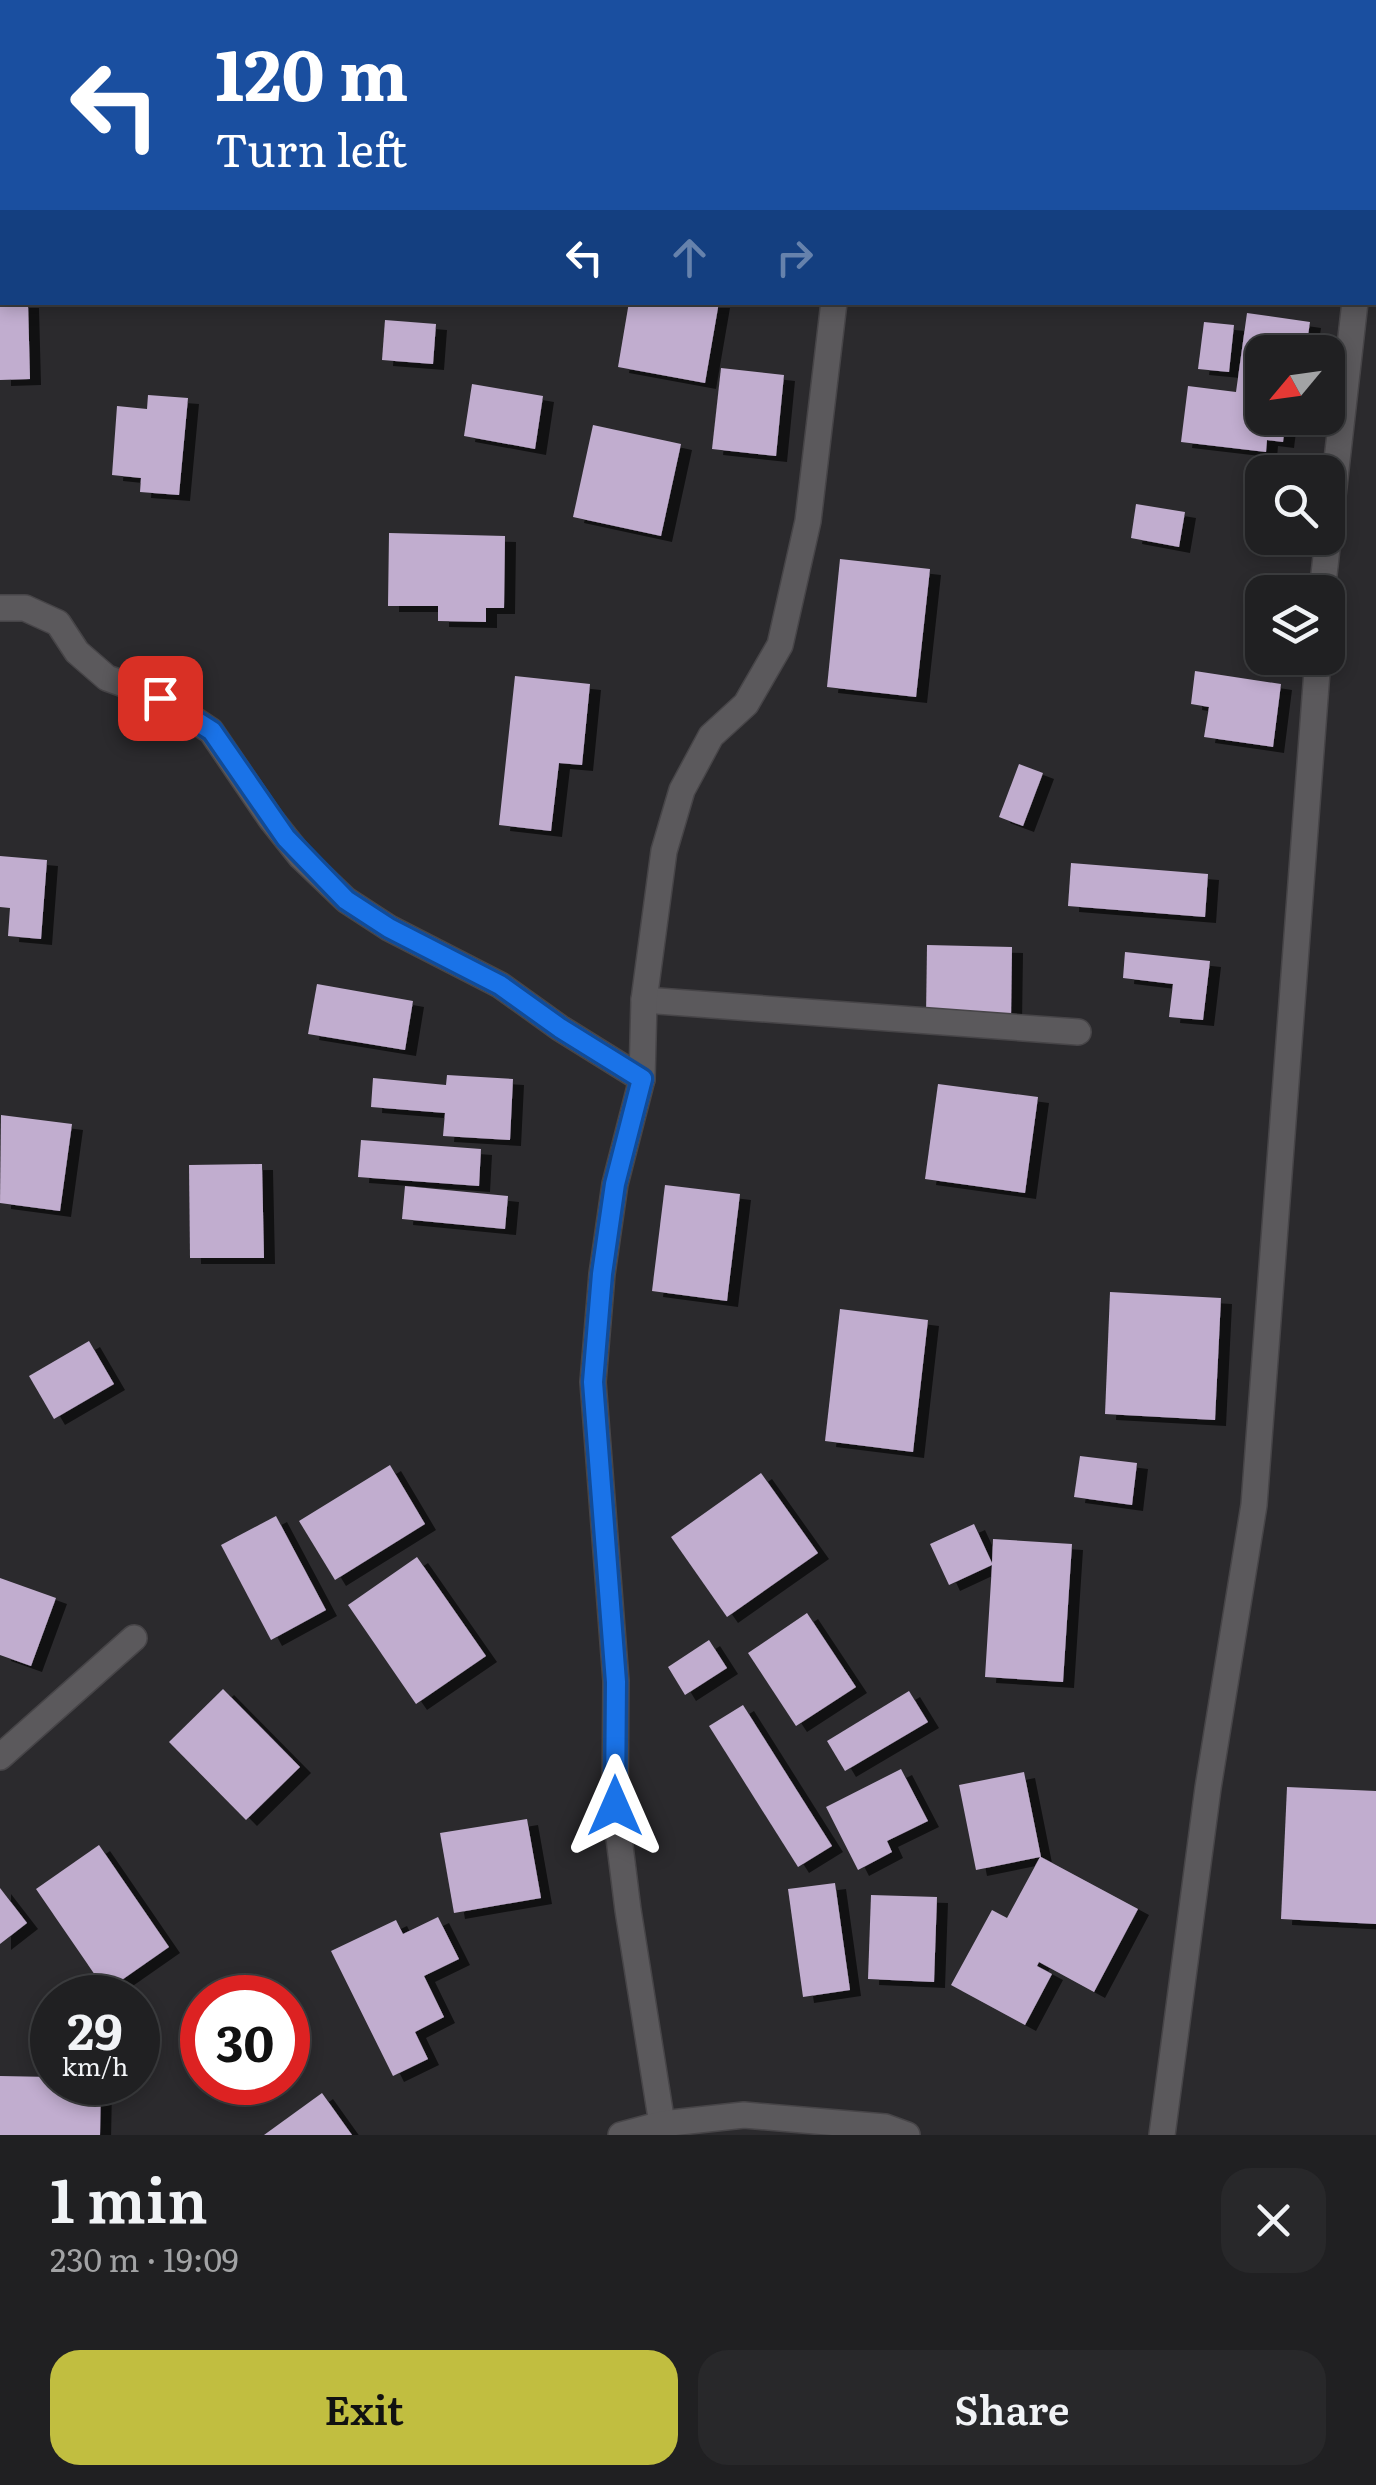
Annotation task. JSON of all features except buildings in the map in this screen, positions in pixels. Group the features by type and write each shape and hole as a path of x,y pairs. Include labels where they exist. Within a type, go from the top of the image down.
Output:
{"street":[{"path":"662,2124 615,1806 616,1682 593,1382 602,1274 615,1184 642,1079 644,1000 664,851 682,790 711,736 746,704 780,645 808,521 834,305"},
{"path":"1324,575 1355,305"},
{"path":"0,608 26,608 58,623 77,652 108,678 160,698 212,731 291,844 346,900 389,928 500,985 642,1079"},
{"path":"1162,2135 1208,1788 1254,1505 1317,675"},
{"path":"644,1000 1078,1032"},
{"path":"0,1757 134,1638"},
{"path":"620,2135 662,2124 744,2116 884,2127 906,2135"}],"route":[{"path":"160,698 212,731 270,818 301,857 346,900 389,928 500,985 642,1079 615,1184 593,1382 616,1682 615,1806"}]}
